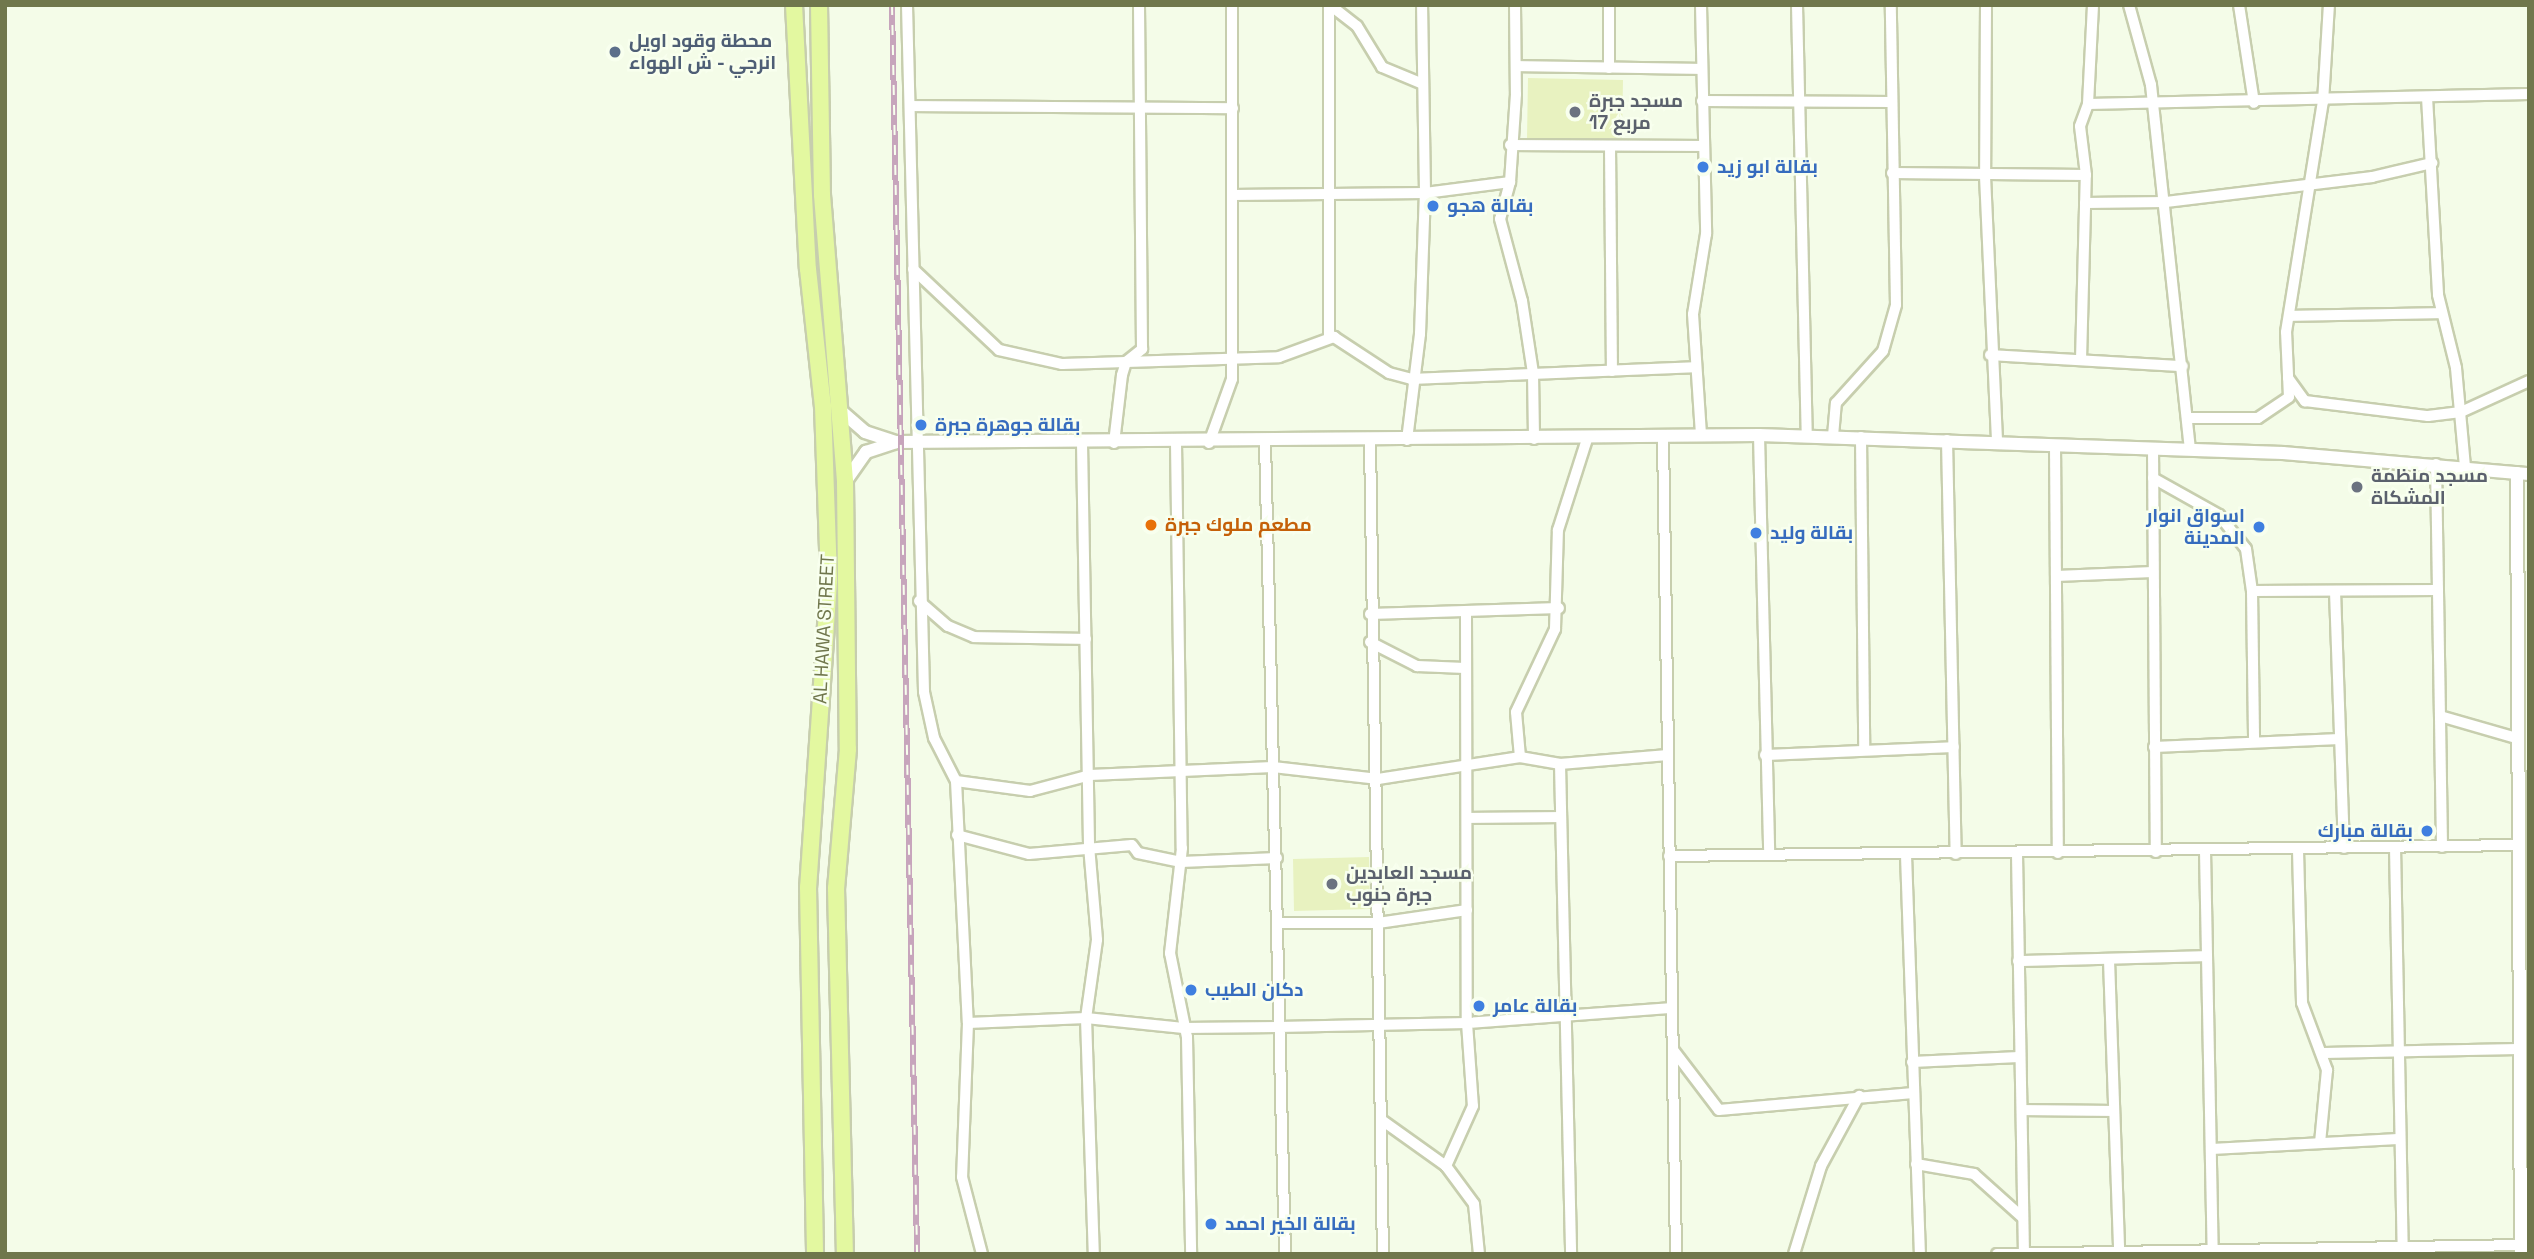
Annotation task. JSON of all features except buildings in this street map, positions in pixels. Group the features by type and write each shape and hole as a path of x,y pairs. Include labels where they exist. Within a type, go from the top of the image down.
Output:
{"highway":[{"name":"AL HAWA STREET","path":"794,5 808,269 823,406 829,581 808,887 815,1254"},
{"name":"AL HAWA STREET","path":"818,5 822,195 845,482 848,750 836,888 845,1254"}],"street":[{"path":"907,5 919,601 927,718 956,782 968,1023 961,1177 982,1254"},
{"path":"1114,443 1126,362 1142,349 1139,5"},
{"path":"1209,443 1229,393 1233,361 1232,5"},
{"path":"1329,5 1357,26 1382,67 1423,84"},
{"path":"1329,5 1329,338"},
{"path":"1407,440 1412,379 1420,334 1425,193 1422,5"},
{"path":"1515,5 1516,66 1510,182 1501,233 1517,275 1533,373 1534,439"},
{"path":"1609,5 1609,68"},
{"path":"1701,5 1706,234 1695,292 1694,368 1701,436"},
{"path":"1797,5 1797,101 1807,436"},
{"path":"1833,436 1836,403 1883,351 1894,321 1891,5"},
{"path":"1986,5 1985,176 1990,355 1997,442"},
{"path":"2081,360 2086,175 2080,126 2088,104 2093,5"},
{"path":"2129,5 2153,105 2166,202 2190,450"},
{"path":"2239,5 2253,103"},
{"path":"2187,418 2265,415 2289,397 2289,316 2323,102 2329,5"},
{"path":"1516,66 1701,69"},
{"path":"2088,104 2323,102 2529,94"},
{"path":"2427,97 2442,313 2461,412 2465,467"},
{"path":"1702,101 1892,102"},
{"path":"910,106 1233,108"},
{"path":"1510,145 1703,146"},
{"path":"1610,146 1612,371"},
{"path":"2085,203 2166,202 2311,183 2432,163"},
{"path":"1892,173 2086,175"},
{"path":"1232,195 1425,193 1510,182"},
{"path":"913,268 999,350 1062,364 1233,361 1279,357 1329,338"},
{"path":"2289,316 2442,313"},
{"path":"1329,338 1389,373 1412,379 1694,368"},
{"path":"1990,355 2183,366"},
{"path":"2288,378 2305,401 2416,415 2461,412 2529,381"},
{"path":"841,411 865,432 897,442 916,443 1209,443 1833,436 2190,450 2436,464 2523,474 2520,743 2515,845 2523,995 2519,1049 2525,1182 2521,1249 2119,1250 1997,1254"},
{"path":"1759,435 1769,854"},
{"path":"1663,437 1669,1008 1674,1051 1676,1254"},
{"path":"1861,437 1864,749"},
{"path":"1520,757 1519,699 1555,629 1559,608 1558,530 1587,439"},
{"path":"1370,440 1370,642 1378,779 1383,1254"},
{"path":"1947,440 1956,854"},
{"path":"845,482 866,452 897,442"},
{"path":"1265,442 1273,767 1280,923 1278,1027 1285,1254"},
{"path":"1082,443 1090,775 1089,846 1097,940 1086,1018 1094,1254"},
{"path":"1176,443 1181,862 1170,953 1183,1002 1191,1254"},
{"path":"2055,445 2058,853"},
{"path":"2152,449 2156,852"},
{"path":"2436,464 2442,846"},
{"path":"2153,478 2233,527 2246,549 2252,591 2254,742"},
{"path":"2056,576 2153,572"},
{"path":"2252,591 2438,590"},
{"path":"2335,591 2344,848"},
{"path":"919,601 948,626 974,637 1086,639"},
{"path":"1370,614 1559,608"},
{"path":"1446,1166 1473,1106 1467,1023 1466,611"},
{"path":"1370,642 1417,666 1465,668"},
{"path":"2440,716 2520,743"},
{"path":"2154,747 2340,739"},
{"path":"1765,755 1954,747"},
{"path":"956,782 1030,791 1090,775 1273,767 1378,779 1466,763 1520,757 1559,764 1668,755"},
{"path":"1559,764 1571,1254"},
{"path":"1467,818 1560,817"},
{"path":"957,835 1029,854 1089,846 1132,845 1138,853 1181,862 1277,858"},
{"path":"1669,856 2017,854 2515,845"},
{"path":"2395,847 2398,1139 2403,1249"},
{"path":"2298,850 2302,1003 2324,1053 2320,1143"},
{"path":"2205,851 2213,1251"},
{"path":"2017,854 2024,1253"},
{"path":"1906,855 1920,1254"},
{"path":"1280,923 1378,923 1467,910"},
{"path":"2018,961 2206,956"},
{"path":"2109,960 2112,1111 2119,1250"},
{"path":"968,1023 1086,1018 1182,1028 1467,1023 1564,1013 1669,1008"},
{"path":"2324,1053 2519,1049"},
{"path":"1674,1051 1719,1110 1913,1093"},
{"path":"1912,1062 2019,1057"},
{"path":"1794,1254 1821,1166 1858,1097"},
{"path":"2022,1110 2112,1111"},
{"path":"1383,1121 1446,1166 1474,1204 1479,1254"},
{"path":"2212,1149 2398,1139"},
{"path":"1916,1164 1974,1174 2023,1219"}],"railway":[{"path":"892,5 917,1254"}],"place":[{"name":"محطة وقود اويل انرجي - ش الهواء","path":"615,52"},
{"name":"مسجد جبرة مربع 17","path":"1575,112"},
{"name":"بقالة ابو زيد","path":"1703,167"},
{"name":"بقالة هجو","path":"1433,206"},
{"name":"بقالة جوهرة جبرة","path":"921,425"},
{"name":"مسجد منظمة المشكاة","path":"2357,487"},
{"name":"مطعم ملوك جبرة","path":"1151,525"},
{"name":"اسواق انوار المدينة","path":"2259,527"},
{"name":"بقالة وليد","path":"1756,533"},
{"name":"بقالة مبارك","path":"2427,831"},
{"name":"مسجد العابدين جبرة جنوب","path":"1332,884"},
{"name":"دكان الطيب","path":"1191,990"},
{"name":"بقالة عامر","path":"1479,1006"},
{"name":"بقالة الخير احمد","path":"1211,1224"}]}
